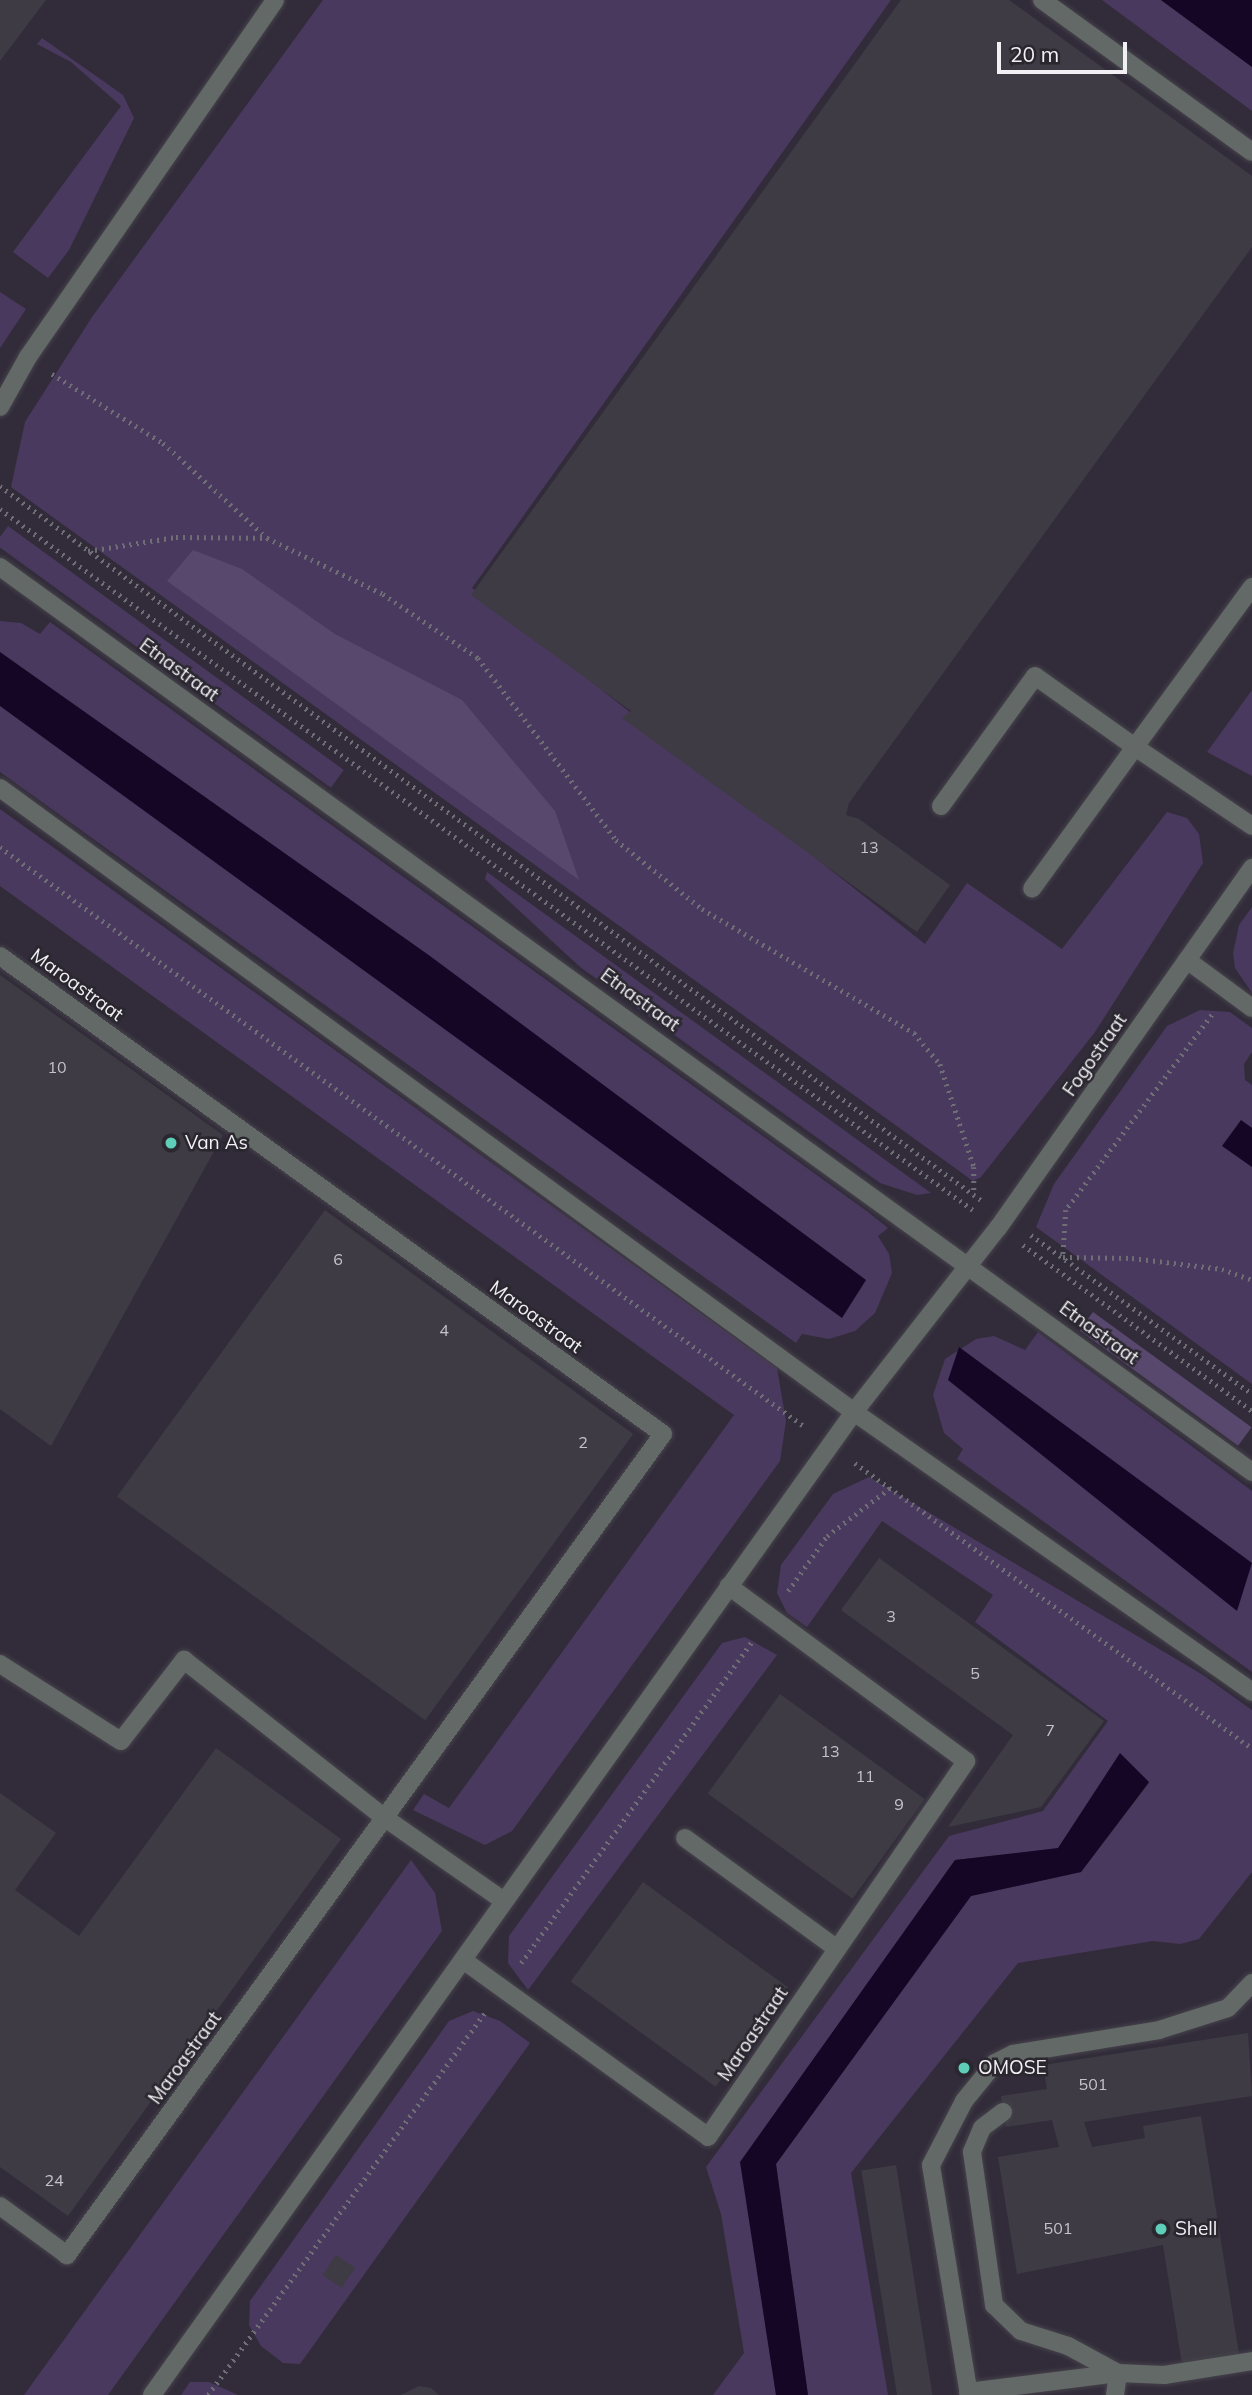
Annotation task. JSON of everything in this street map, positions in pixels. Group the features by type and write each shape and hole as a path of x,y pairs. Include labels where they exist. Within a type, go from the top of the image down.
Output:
{"street":[{"path":"0,407 28,357 275,0"},
{"path":"1042,0 1252,152"},
{"name":"Etnastraat","path":"0,567 971,1264 1252,1472"},
{"path":"1032,889 1252,587"},
{"path":"941,806 1035,676 1252,826"},
{"path":"0,788 854,1412 1252,1692"},
{"name":"Fogostraat","path":"854,1412 1002,1222 1252,868"},
{"name":"Maroastraat","path":"0,956 663,1434 67,2255 0,2206"},
{"path":"1187,960 1252,1008"},
{"path":"152,2395 854,1412"},
{"name":"Maroastraat","path":"463,1960 708,2137 966,1761 729,1586"},
{"path":"0,1664 121,1741 184,1660 384,1818 505,1901"},
{"path":"685,1838 836,1949"},
{"path":"1252,1983 1228,2008 1159,2030 1013,2054 995,2063 964,2101 930,2165 969,2393 1118,2373 1164,2375 1252,2361"},
{"path":"1003,2112 982,2128 972,2152 995,2305 1021,2331 1068,2346 1118,2373"},
{"path":"1115,2395 1118,2373"}],"path":[{"path":"28,357 163,443 267,538 383,594 478,658 616,840 702,909 914,1033 940,1064 974,1167 974,1196"},
{"path":"0,486 974,1196 1002,1222 1063,1257 1252,1394"},
{"path":"1,512 1002,1222 1252,1411"},
{"path":"88,551 176,537 267,538"},
{"path":"0,847 1252,1748"},
{"path":"1063,1257 1066,1210 1230,992"},
{"path":"1063,1257 1132,1258 1222,1269 1252,1280"},
{"path":"208,2395 827,1536 890,1488"}],"shaded area":[{"path":"0,0 1197,0 1252,41 1252,2395 0,2395"},
{"path":"323,0 891,0 472,588 925,944 967,883 1062,949 1167,812 1187,818 1199,834 1203,863 1095,1032 981,1177 973,1181 11,487 25,422 92,317"},
{"path":"1102,0 1161,0 1252,67 1252,111"},
{"path":"1161,0 1252,0 1252,67"},
{"path":"42,38 123,95 134,118 69,250 48,278 13,252 121,106 71,62 37,44"},
{"path":"0,292 26,309 0,348"},
{"path":"8,526 344,770 331,788 0,547 0,537"},
{"path":"193,550 242,569 335,634 462,700 555,811 579,880 167,581"},
{"path":"0,621 21,623 40,634 50,622 868,1212 888,1228 878,1236 889,1254 892,1273 875,1313 855,1331 829,1339 802,1334 796,1343 0,772"},
{"path":"0,652 430,956 866,1280 842,1318 0,706"},
{"path":"1252,690 1252,776 1207,752"},
{"path":"0,809 777,1368 786,1421 780,1461 512,1831 485,1845 413,1810 424,1794 449,1808 734,1415 0,886"},
{"path":"487,872 931,1193 917,1195 880,1183 580,967 485,879"},
{"path":"1252,907 1252,993 1235,968 1233,953 1239,925"},
{"path":"1200,1010 1230,1012 1252,1028 1252,1052 1244,1064 1245,1080 1252,1085 1252,1128 1241,1121 1223,1146 1252,1167 1252,1384 1036,1227 1054,1184 1167,1026"},
{"path":"1241,1120 1252,1128 1252,1167 1222,1146"},
{"path":"1093,1312 1252,1427 1238,1446 1079,1331"},
{"path":"1038,1332 1252,1491 1252,1672 957,1459 963,1449 944,1433 933,1395 945,1359 976,1339 994,1336 1025,1350"},
{"path":"959,1347 1252,1563 1237,1611 948,1380"},
{"path":"869,1477 1203,1675 1252,1710 1252,1872 1199,1939 1180,1944 1153,1941 1018,1963 851,2173 888,2395 808,2395 776,2164 971,1896 1081,1872 1149,1783 1120,1754 1058,1849 955,1860 741,2162 776,2395 713,2395 744,2353 721,2214 706,2167 949,1836 1043,1811 1108,1721 975,1622 993,1595 882,1521 807,1627 787,1613 777,1593 781,1565 833,1494"},
{"path":"745,1637 777,1655 528,1990 508,1963 509,1936 722,1643"},
{"path":"1120,1753 1149,1782 1081,1872 971,1896 776,2164 808,2395 776,2395 740,2162 955,1860 1058,1848"},
{"path":"411,1860 435,1893 442,1931 108,2395 24,2395"},
{"path":"473,2011 500,2021 530,2043 300,2364 283,2363 261,2346 249,2325 250,2301 449,2021"},
{"path":"190,2382 209,2382 238,2395 181,2395"}],"building":[{"path":"0,0 46,0 0,61"},
{"path":"901,0 1009,0 1252,176 1252,247 849,803 846,815 859,819 950,885 917,932 622,718 631,711 471,595"},
{"path":"0,975 223,1135 51,1446 0,1409"},
{"path":"325,1210 633,1434 425,1720 117,1496"},
{"path":"879,1558 1104,1721 1041,1807 948,1827 1013,1735 841,1610"},
{"path":"780,1694 925,1799 853,1899 708,1794"},
{"path":"216,1748 341,1839 68,2216 0,2167 0,1793 56,1833 15,1890 79,1936"},
{"path":"643,1882 788,1987 716,2087 571,1982"},
{"path":"1248,2033 1252,2096 1084,2122 1092,2147 1145,2138 1143,2126 1201,2116 1239,2354 1182,2364 1163,2245 1017,2274 998,2157 1059,2147 1052,2120 1006,2127 1001,2096 1047,2089 1043,2065"},
{"path":"896,2165 932,2395 897,2395 861,2170"},
{"path":"336,2255 355,2268 342,2288 323,2275"},
{"path":"419,2386 431,2388 439,2395 401,2395"}],"place":[{"name":"Van As","path":"171,1143"},
{"name":"OMOSE","path":"964,2068"},
{"name":"Shell","path":"1161,2229"}]}
